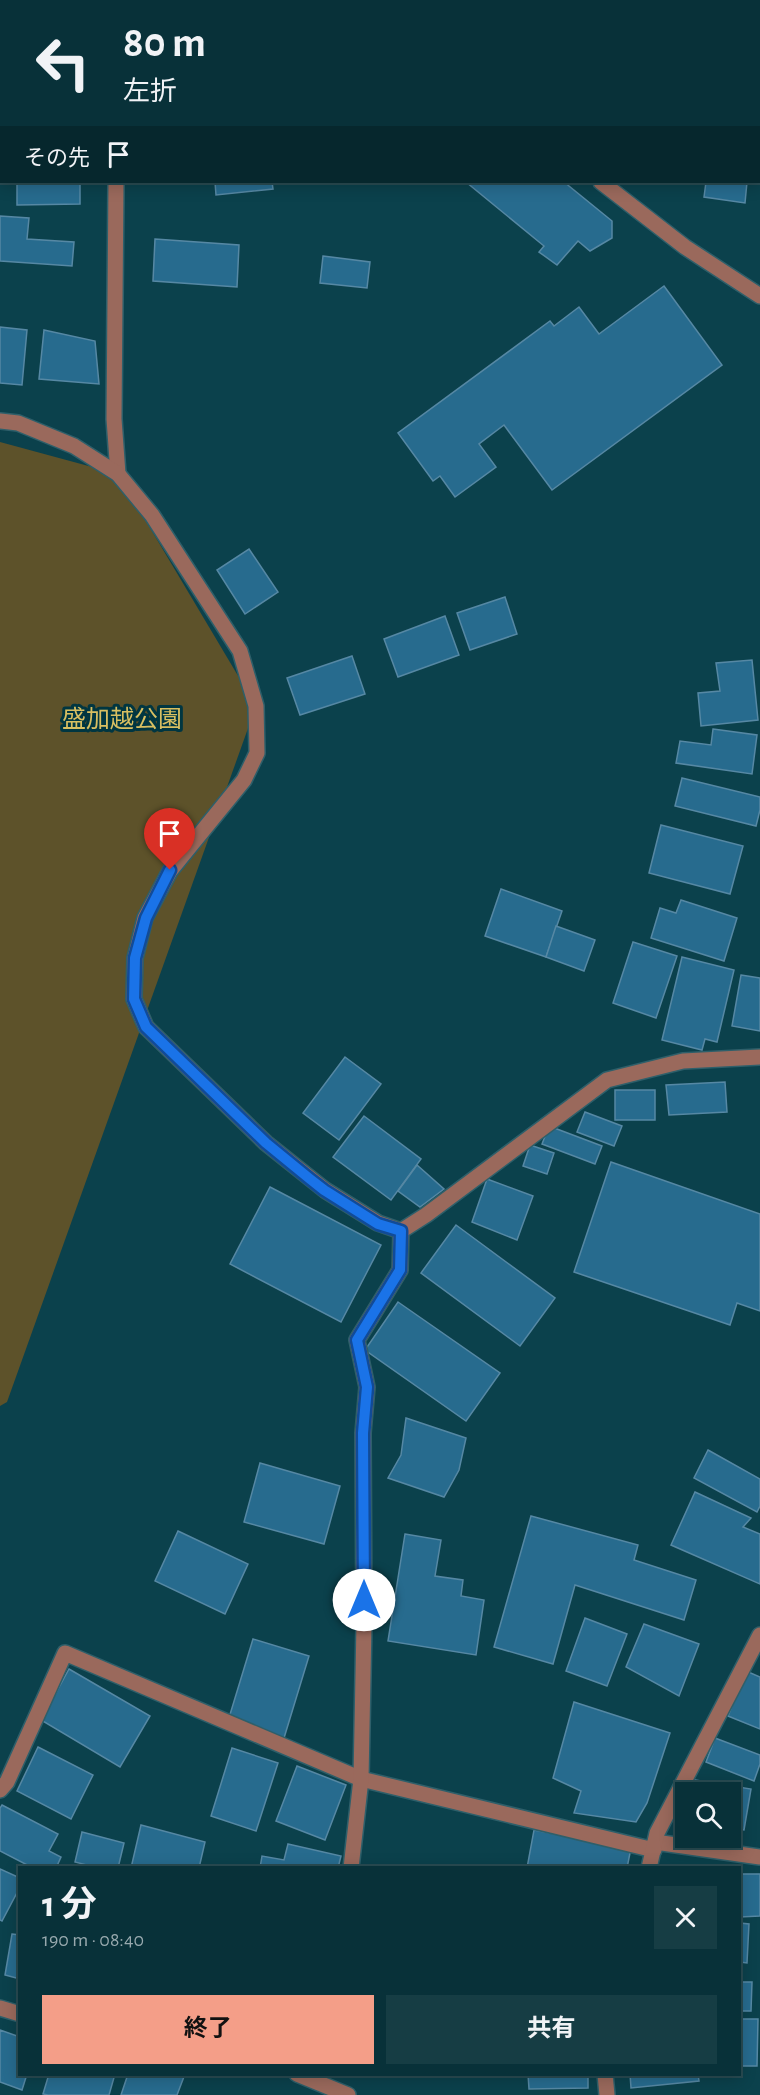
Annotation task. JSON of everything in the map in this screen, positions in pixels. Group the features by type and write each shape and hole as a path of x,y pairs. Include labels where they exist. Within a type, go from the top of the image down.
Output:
{"street":[{"path":"116,183 114,419 118,474"},
{"path":"602,183 685,247 760,296"},
{"path":"0,421 18,423 74,446 118,474 152,515 240,651 256,706 256,753 244,780 170,870 146,918 135,958 134,999 146,1027 266,1143 324,1190 378,1224 401,1231 426,1215 607,1080 682,1061 760,1057"},
{"path":"351,1866 361,1779 364,1624 363,1433 367,1387 357,1340 400,1270 401,1231"},
{"path":"650,1866 657,1833 760,1635"},
{"path":"0,1790 7,1782 65,1653 361,1779 655,1846 760,1857"},
{"path":"0,2008 18,2013"},
{"path":"305,2095 305,2076 348,2095"},
{"path":"605,2076 607,2095"}],"green space":[{"name":"盛加越公園","path":"0,442 118,474 256,706 7,1402 0,1406"}],"building":[{"path":"17,183 80,183 80,204 17,205"},
{"path":"215,183 272,183 273,189 216,195"},
{"path":"467,183 565,183 612,221 612,238 590,251 578,241 557,265 539,252 544,246"},
{"path":"706,183 747,183 745,203 704,197"},
{"path":"0,216 29,218 27,239 74,242 72,266 0,261"},
{"path":"155,239 239,245 237,287 153,281"},
{"path":"323,256 370,262 367,288 320,283"},
{"path":"664,286 722,365 552,490 504,425 479,444 496,467 455,497 440,476 433,481 398,433 550,321 554,326 579,307 599,334"},
{"path":"0,327 27,330 22,385 0,383"},
{"path":"44,330 95,341 99,384 39,379"},
{"path":"249,549 278,592 245,614 217,570"},
{"path":"505,597 517,634 470,650 457,613"},
{"path":"445,616 459,655 398,677 384,639"},
{"path":"352,656 365,694 300,715 287,678"},
{"path":"752,660 758,720 701,726 698,693 720,691 716,663"},
{"path":"713,729 757,735 752,774 676,763 680,741 711,745"},
{"path":"682,778 760,797 756,826 675,806"},
{"path":"661,825 743,846 730,894 649,873"},
{"path":"501,889 562,911 546,957 485,936"},
{"path":"681,900 737,918 724,961 651,938 660,908 676,913"},
{"path":"556,926 595,940 584,971 546,957"},
{"path":"633,942 677,956 656,1018 613,1003"},
{"path":"682,957 734,970 717,1042 705,1039 702,1050 662,1040"},
{"path":"741,975 760,978 760,1031 732,1026"},
{"path":"345,1057 381,1084 339,1140 303,1113"},
{"path":"725,1082 727,1112 669,1115 666,1085"},
{"path":"615,1090 655,1090 655,1120 615,1120"},
{"path":"585,1112 622,1126 614,1146 577,1132"},
{"path":"364,1116 421,1159 391,1200 333,1157"},
{"path":"549,1126 602,1146 595,1164 542,1144"},
{"path":"530,1145 554,1153 547,1174 523,1166"},
{"path":"611,1162 760,1214 760,1311 737,1303 730,1325 574,1272"},
{"path":"417,1165 444,1189 420,1207 398,1191"},
{"path":"487,1179 533,1196 517,1240 472,1222"},
{"path":"270,1187 381,1245 341,1322 230,1264"},
{"path":"456,1225 555,1298 520,1346 421,1273"},
{"path":"398,1302 500,1373 466,1421 365,1350"},
{"path":"406,1418 466,1438 459,1470 444,1497 388,1478 401,1455"},
{"path":"708,1450 760,1479 760,1506 757,1512 694,1478"},
{"path":"260,1463 340,1486 324,1544 244,1522"},
{"path":"695,1492 751,1518 743,1527 760,1534 760,1584 671,1545"},
{"path":"531,1516 638,1545 634,1560 696,1580 684,1620 575,1585 553,1664 494,1647"},
{"path":"178,1531 248,1564 225,1614 155,1581"},
{"path":"405,1534 441,1540 435,1576 463,1580 461,1596 484,1600 476,1655 388,1641"},
{"path":"585,1618 627,1634 607,1686 566,1671"},
{"path":"644,1624 699,1644 679,1696 626,1667"},
{"path":"253,1639 309,1656 284,1738 228,1721"},
{"path":"69,1669 150,1716 120,1767 41,1720"},
{"path":"746,1671 760,1677 760,1729 728,1716"},
{"path":"574,1702 670,1733 647,1803 636,1822 574,1813 581,1791 553,1778"},
{"path":"715,1738 760,1755 760,1764 754,1781 706,1762"},
{"path":"38,1747 93,1775 71,1819 17,1791"},
{"path":"232,1748 278,1763 256,1831 211,1816"},
{"path":"297,1766 346,1785 325,1840 276,1821"},
{"path":"741,1787 751,1789 744,1830 741,1830"},
{"path":"2,1805 58,1834 49,1851 61,1857 57,1866 29,1866 0,1851 0,1808"},
{"path":"141,1825 205,1842 199,1866 131,1866"},
{"path":"534,1830 631,1848 627,1866 527,1866"},
{"path":"82,1832 124,1843 118,1866 90,1866 75,1862"},
{"path":"288,1844 341,1856 338,1866 260,1866 262,1856 284,1860"},
{"path":"0,1869 18,1877 18,1891 2,1921 0,1920"},
{"path":"741,1874 760,1874 760,1916 741,1917"},
{"path":"741,1923 749,1924 747,1963 741,1962"},
{"path":"12,1934 18,1935 18,1978 5,1975"},
{"path":"741,1982 752,1982 751,2011 741,2011"},
{"path":"741,2019 758,2019 757,2066 741,2066"},
{"path":"0,2030 18,2036 18,2076 26,2076 22,2090 0,2082"},
{"path":"48,2076 114,2076 109,2095 43,2094"},
{"path":"127,2076 184,2076 177,2095 121,2095"},
{"path":"528,2076 588,2076 588,2088 529,2089"},
{"path":"630,2076 698,2076 699,2081 631,2088"}],"route":[{"path":"170,870 146,918 135,958 134,999 146,1027 266,1143 310,1179 378,1224 401,1231 400,1270 357,1340 367,1387 363,1433 364,1600"}]}
